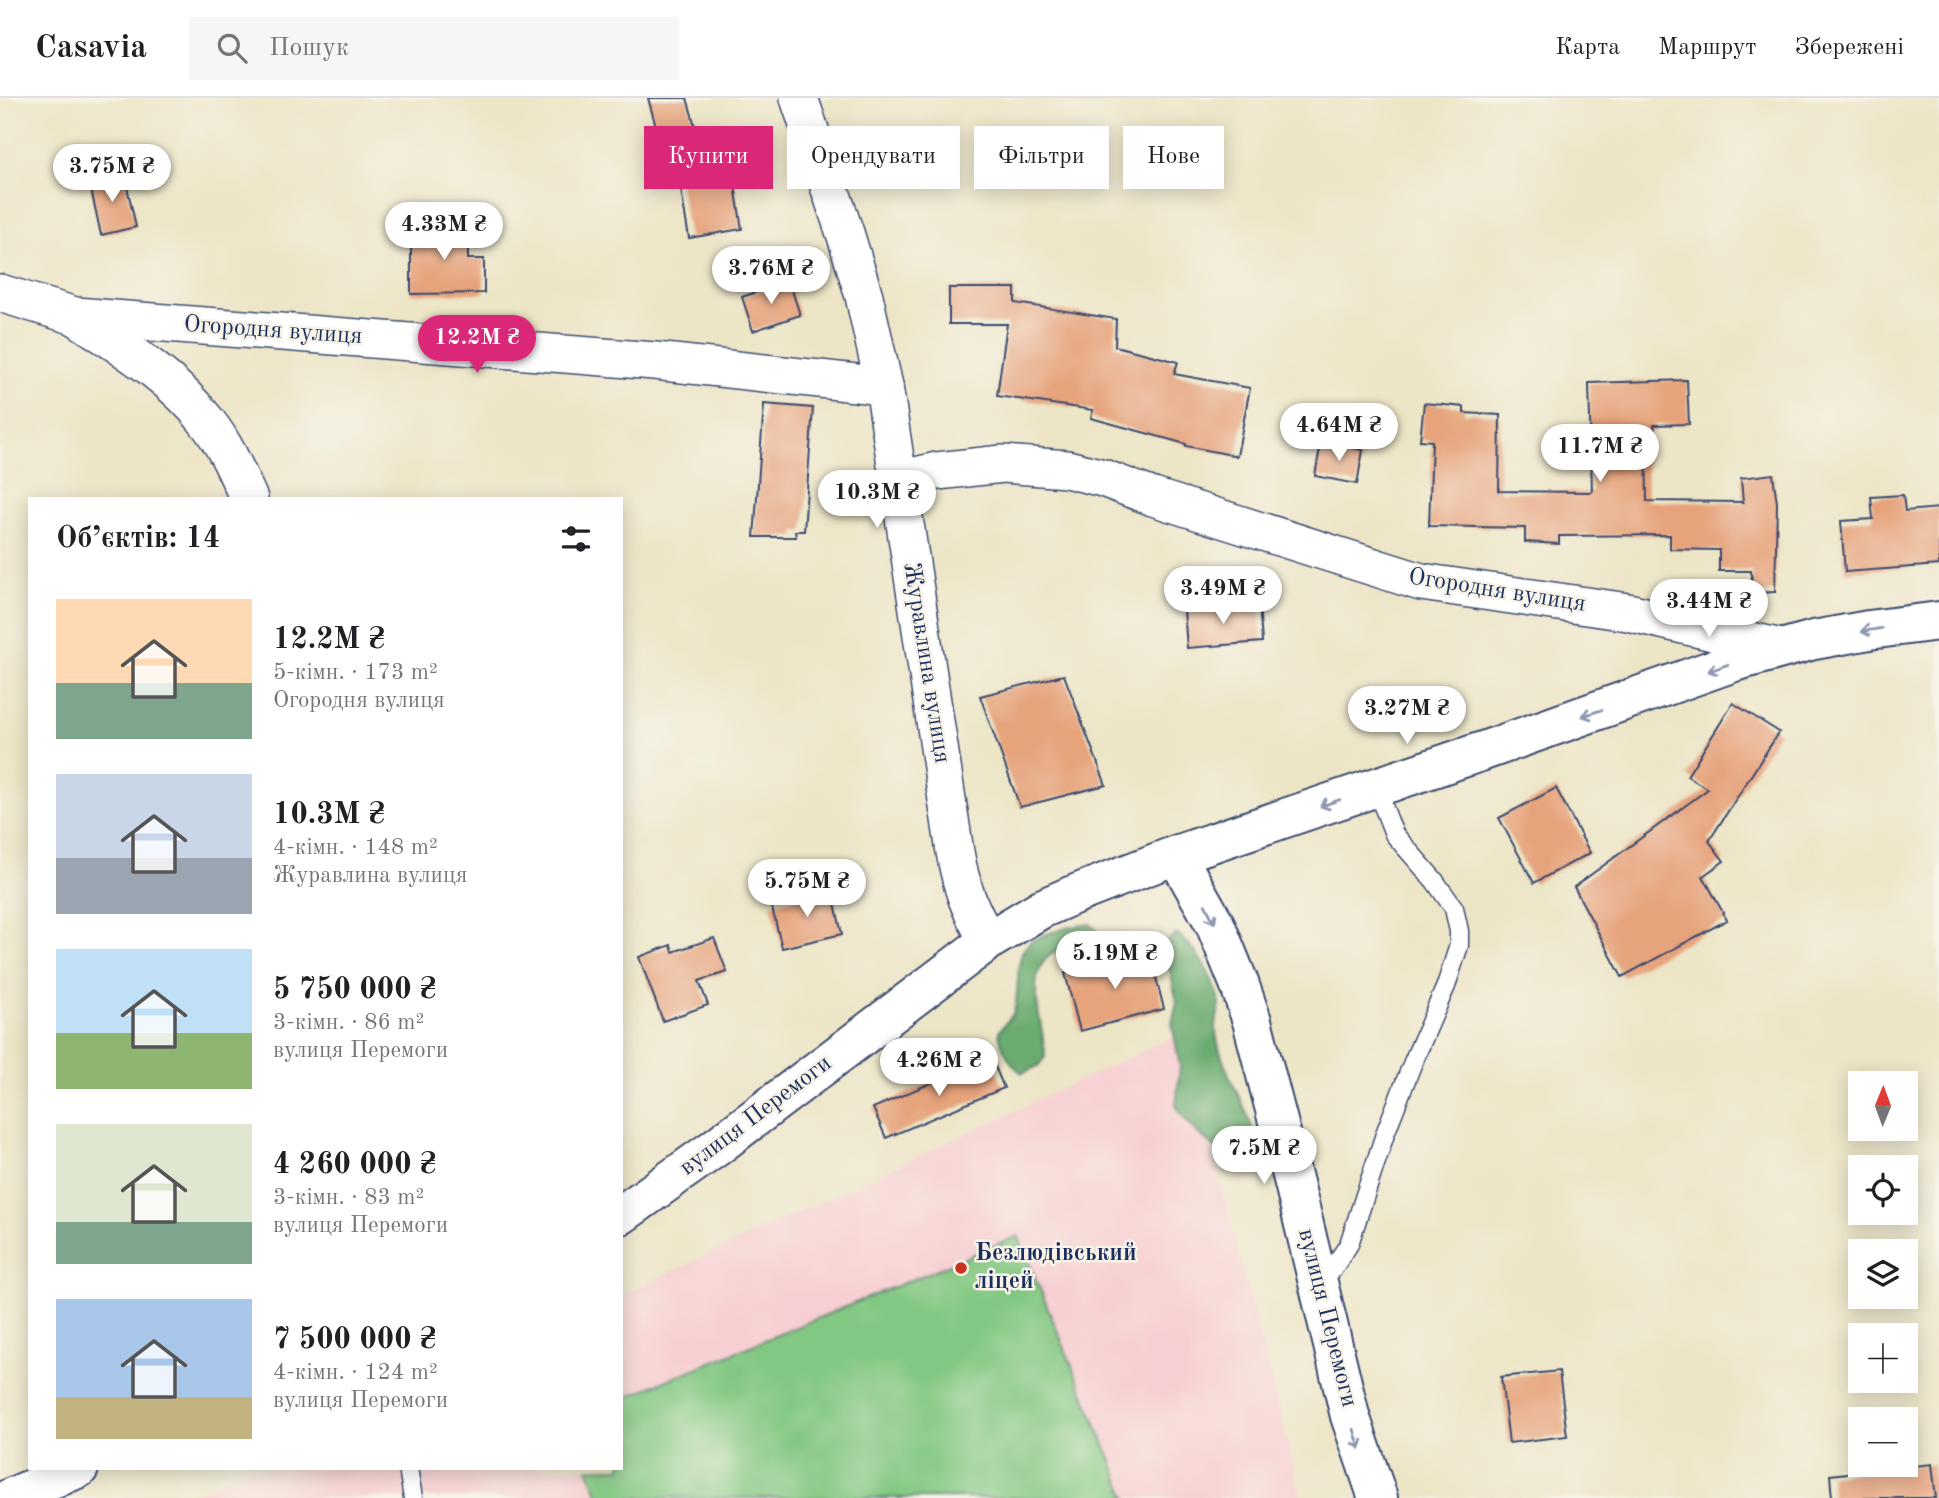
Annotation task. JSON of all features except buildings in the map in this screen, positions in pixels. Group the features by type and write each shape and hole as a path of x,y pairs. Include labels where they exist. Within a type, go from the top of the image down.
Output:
{"street":[{"name":"Журавлина вулиця","path":"799,98 864,296 884,386 955,852 969,907 988,941"},
{"name":"Огородня вулиця","path":"0,293 75,316 655,360 884,386"},
{"path":"75,316 120,345 188,399 227,452 248,497"},
{"name":"Огородня вулиця","path":"898,480 937,471 1003,464 1067,469 1103,478 1166,501 1421,582 1628,612 1781,648 1869,630 1939,621"},
{"path":"1175,855 1781,648"},
{"name":"вулиця Перемоги","path":"623,1214 715,1148 988,941 1052,904 1175,855 1215,924 1239,984 1279,1125 1356,1438 1378,1498"},
{"path":"10,1498 74,1470"}],"lane":[{"path":"1317,1278 1332,1270 1349,1244 1386,1131 1450,975 1459,946 1454,908 1394,834 1376,788"},
{"path":"408,1470 413,1498"}],"shaded area":[{"name":"Безлюдівський ліцей","path":"1181,1033 1302,1498 185,1498 245,1470 623,1470 623,1294"}],"green space":[{"path":"1091,924 1100,934 1100,938 1058,950 1046,959 1039,970 1036,998 1045,1057 1038,1066 1022,1073 1006,1055 999,1031 1013,1014 1016,1004 1022,952 1031,941 1043,935"},
{"path":"1177,934 1206,968 1217,992 1218,1045 1252,1127 1253,1151 1248,1162 1228,1156 1207,1141 1176,1106 1180,1067 1172,1023 1177,1002 1166,953 1168,940"},
{"path":"1018,1236 1127,1498 600,1498 589,1470 623,1470 623,1398"}],"place":[{"name":"Безлюдівський ліцей","path":"961,1268"}]}
